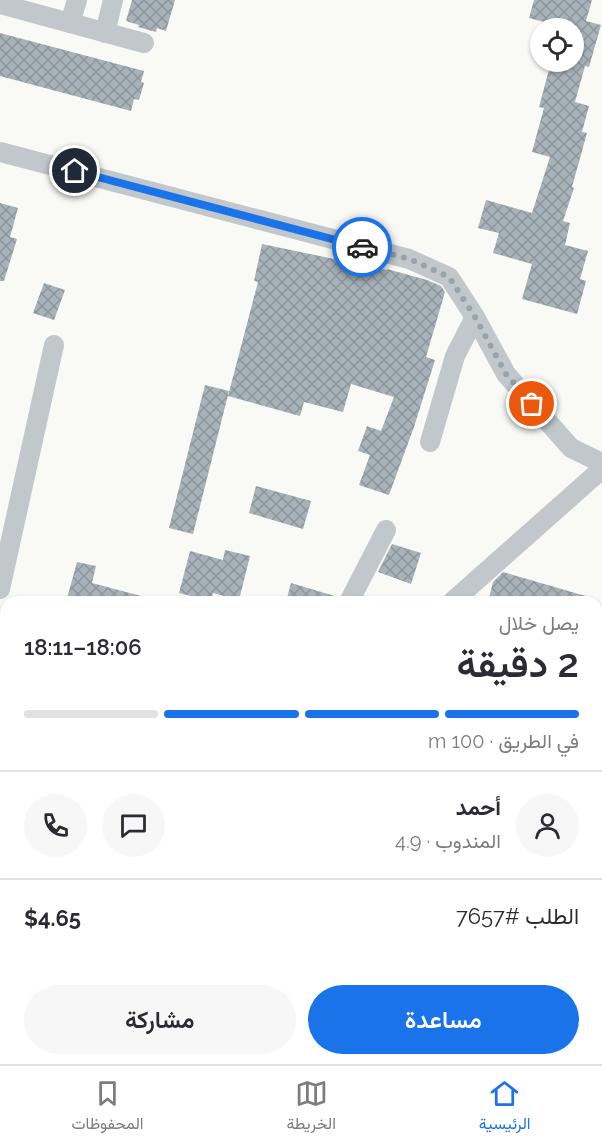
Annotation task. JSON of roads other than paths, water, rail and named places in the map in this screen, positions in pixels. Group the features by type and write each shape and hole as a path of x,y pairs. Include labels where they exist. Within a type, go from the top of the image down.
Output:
{"street":[{"path":"70,23 76,0"},
{"path":"105,33 113,0"},
{"path":"0,4 144,43"},
{"path":"0,152 410,259 449,277 475,317 506,374 571,448 602,463"},
{"path":"430,442 455,356 475,317"},
{"path":"0,589 54,345"},
{"path":"459,596 602,469"},
{"path":"353,596 386,530"}]}
